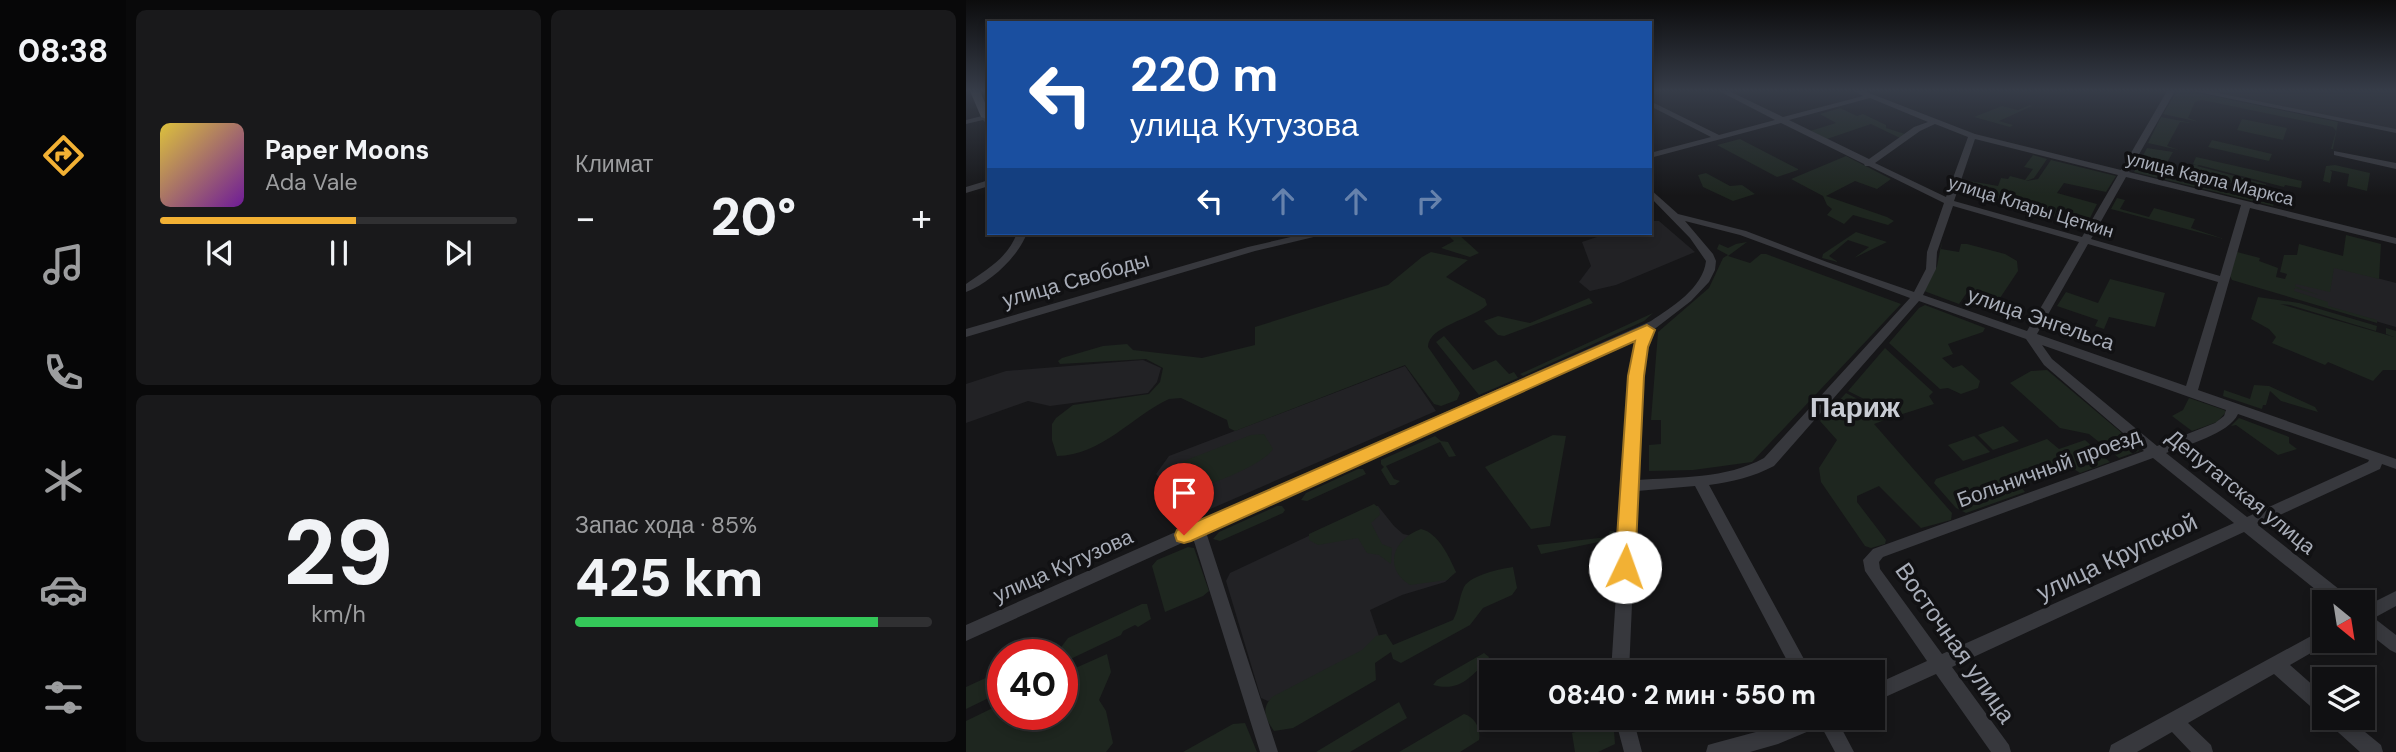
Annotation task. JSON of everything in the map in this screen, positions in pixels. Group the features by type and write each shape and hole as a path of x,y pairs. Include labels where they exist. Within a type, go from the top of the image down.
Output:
{"street":[{"path":"1696,126 1717,137"},
{"path":"1652,155 1757,126"},
{"name":"улица Клары Цеткин","path":"1791,126 1949,202 2224,280"},
{"path":"1868,164 1924,126"},
{"name":"улица Карла Маркса","path":"1945,126 1972,136 2396,241"},
{"path":"2048,362 2030,336 2151,126"},
{"path":"2372,126 2396,131"},
{"path":"1629,486 1699,480 1749,472 1769,462 1917,296 1931,269 1932,252 1972,136"},
{"path":"2337,153 2396,166"},
{"path":"966,190 987,184"},
{"path":"1652,194 1672,215"},
{"path":"2191,392 2246,204"},
{"name":"улица Энгельса","path":"1672,215 1743,233 1823,264 2396,464"},
{"name":"улица Кутузова","path":"966,633 1647,330 1696,290 1710,272 1711,259 1707,252 1672,215"},
{"path":"966,289 1012,253 1021,235"},
{"name":"улица Свободы","path":"966,333 1252,249 1311,235"},
{"path":"1621,660 1638,355 1647,330"},
{"name":"Депутатская улица","path":"2048,362 2155,452 2328,590"},
{"name":"Больничный проезд","path":"1871,560 1878,552 2220,426 2230,418 2234,407"},
{"name":"улица Крупской","path":"1885,689 2375,465 2376,457"},
{"path":"1699,480 1796,660"},
{"path":"1198,530 1269,752"},
{"name":"Восточная улица","path":"1871,560 1873,571 2003,752"},
{"path":"2375,610 2396,598"},
{"path":"2375,628 2396,645"},
{"path":"2118,752 2312,644"},
{"path":"2276,664 2312,696"},
{"path":"2175,722 2204,752"},
{"path":"1627,730 1633,752"},
{"path":"1715,752 1789,730"},
{"path":"1833,730 1845,752"},
{"path":"2349,730 2374,752"}],"shaded area":[{"path":"1826,126 1865,126 1827,139 1810,131"},
{"path":"1875,126 1886,126 1905,134 1900,138"},
{"path":"2156,126 2178,126 2167,146 2179,150 2148,143"},
{"path":"2239,126 2287,128 2283,140 2237,130"},
{"path":"2329,126 2337,126 2333,149 2331,149 2336,131"},
{"path":"2376,126 2396,126 2396,130"},
{"path":"1740,139 1798,170 1777,177 1717,145"},
{"path":"2212,140 2272,154 2269,161 2208,147"},
{"path":"2147,148 2173,152 2161,173 2162,177 2274,204 2273,206 2134,172"},
{"path":"2033,155 2047,159 2034,178 2026,181 2038,179 2051,160 2116,176 2106,192 2064,183 2057,193 2097,204 2086,226 2001,199 1998,203 1960,195 1964,180 1998,186 2001,178 2008,179 2010,176 2025,180 2033,169 2024,167"},
{"path":"1846,156 1891,179 1877,189 1855,181 1826,196 1894,221 1888,225 1853,215 1844,224 1827,215 1832,209 1823,196 1791,179"},
{"path":"2196,157 2302,181 2301,188 2284,187 2199,165 2197,166 2266,184 2264,191 2189,173 2192,165 2196,165 2193,164"},
{"path":"2335,165 2370,173 2367,191 2347,186 2349,174 2330,170 2330,183 2323,181 2326,166"},
{"path":"1706,173 1730,186 1742,185 1755,194 1733,201 1703,187 1698,175"},
{"path":"2117,198 2125,200 2120,209 2149,217 2154,208 2195,219 2191,228 2224,239 2111,209"},
{"path":"1652,221 1659,221 1695,252 1616,285 1590,291 1579,282 1591,266 1582,242 1603,235 1652,235"},
{"path":"1856,232 1887,242 1854,258 1869,247 1848,240 1829,256 1838,262 1822,258 1823,254"},
{"path":"1448,235 1459,235 1479,253 1470,257 1441,248 1454,241"},
{"path":"2346,235 2381,244 2379,279 2334,268 2330,292 2296,284 2295,286 2319,295 2295,288 2294,291 2328,302 2328,306 2377,320 2377,323 2232,280 2230,276 2237,252 2260,258 2259,261 2278,268 2276,277 2285,279 2287,274 2280,272 2284,255 2297,255 2299,244 2343,256"},
{"path":"1942,241 1941,249 1959,252 1961,244 1967,244 2005,254 2017,261 2018,271 1998,301 1968,291 1959,304 1924,291 1937,266"},
{"path":"1747,242 1728,256 1750,263 1761,254 1766,254 1901,304 1752,462 1693,470 1649,471 1649,445 1661,444 1661,420 1651,420 1658,332 1709,288 1723,258 1728,255 1717,249 1719,244 1728,248"},
{"path":"1431,252 1468,260 1446,277 1485,299 1487,305 1443,328 1430,340 1428,347 1460,393 1457,400 1441,406 1434,404 1405,365 1235,431 1229,428 1227,420 1181,398 1169,399 1102,442 1073,454 1057,456 1052,440 1052,424 1056,418 1073,405 1149,394 1160,382 1163,368 1146,359 1060,364 1058,361 1062,358 1103,346 1127,344 1133,350 1202,358 1255,345 1255,327 1388,285"},
{"path":"2297,257 2396,283 2396,327 2289,296"},
{"path":"2110,279 2165,293 2155,327 2109,317 2104,329 2095,326 2098,320 2057,306 2066,292 2098,303"},
{"path":"2258,297 2299,303 2377,326 2376,331 2280,304 2394,337 2386,334 2386,328 2396,331 2396,370 2383,370 2373,381 2272,343 2276,337 2269,329 2251,319"},
{"path":"1589,298 1593,303 1504,336 1498,335 1484,321 1498,316 1530,323"},
{"path":"1925,305 1985,328 1983,332 1948,344 1953,354 1942,358 1953,368 1962,365 1980,381 1978,388 1961,394 1948,388 1940,389 1889,343 1919,308"},
{"path":"1653,313 1644,321 1523,376 1520,374"},
{"path":"1444,336 1473,370 1496,360 1509,374 1514,372 1518,378 1479,395 1436,342"},
{"path":"1885,348 1933,392 1929,396 1934,404 1893,417 1884,409 1848,391"},
{"path":"1143,360 1161,368 1157,382 1148,393 1050,406 1028,401 966,423 966,384 1006,371"},
{"path":"1405,366 1436,411 1192,517 1156,474 1169,456"},
{"path":"2047,370 2129,439 2139,451 2119,458 2089,434 2060,428 2010,383 2031,371"},
{"path":"2254,385 2269,386 2315,407 2318,412 2281,401 2270,391 2262,409 2223,396 2224,390 2250,399"},
{"path":"1846,393 1890,418 1874,424 1952,513 1951,520 1921,528 1879,486 1857,496 1857,502 1886,540 1885,544 1871,548 1865,546 1821,482 1819,468 1837,440 1820,421"},
{"path":"2189,398 2226,412 2217,422 2192,431 2172,416 2183,410"},
{"path":"2239,418 2289,437 2289,443 2297,449 2278,455 2236,425 2231,426"},
{"path":"2003,426 2019,441 1993,450 1978,435"},
{"path":"1264,434 1273,449 1257,463 1212,483 1177,489 1172,473 1184,461 1251,435"},
{"path":"1553,435 1566,436 1550,526 1531,529 1485,467"},
{"path":"1435,436 1448,442 1456,456 1449,457 1440,442 1386,466 1394,479 1400,481 1390,485 1381,470 1384,467 1381,460"},
{"path":"1974,436 1990,452 1963,461 1948,445"},
{"path":"2047,439 2059,449 2085,440 2110,462 2080,473 2071,467 2020,486 2025,492 1966,513 1956,508 1934,483 1936,479"},
{"path":"1363,469 1366,474 1307,501 1301,500 1306,493"},
{"path":"1374,504 1379,508 1380,515 1371,523 1382,544 1392,548 1391,564 1379,555 1367,553 1358,538 1318,545 1309,540 1309,534"},
{"path":"1282,506 1285,510 1283,513 1220,541 1213,539 1219,532"},
{"path":"1372,506 1378,506 1403,534 1412,536 1456,572 1445,582 1402,595 1370,610 1381,642 1268,701 1261,698 1226,581 1230,573"},
{"path":"1421,529 1438,540 1450,559 1456,572 1447,580 1410,585 1396,570 1394,562 1398,546"},
{"path":"1610,531 1614,531 1613,539 1541,554 1537,545 1608,537"},
{"path":"1188,547 1194,548 1209,591 1165,612 1152,566 1157,560"},
{"path":"1513,567 1517,588 1512,595 1483,608 1470,625 1401,663 1393,659 1391,652 1375,663 1376,680 1293,728 1274,731 1268,722 1266,706 1272,697 1362,650 1376,636 1386,634 1393,645 1453,620 1462,591 1468,583 1486,573"},
{"path":"1147,604 1151,619 1078,655 1078,639 1068,638"},
{"path":"1484,653 1489,657 1488,660 1479,660 1479,668 1464,682 1442,687 1433,685 1437,680"},
{"path":"1107,654 1111,672 1099,700 1106,711 1113,743 1106,752 966,752 966,721 987,711 987,730 1078,730 1078,667"},
{"path":"987,677 987,699 966,709 966,687"},
{"path":"1399,702 1407,718 1350,752 1316,752"},
{"path":"1464,714 1476,724 1479,740 1460,752 1399,752"},
{"path":"1245,723 1257,752 1183,752 1233,724"},
{"path":"1582,730 1613,730 1615,744 1598,752 1575,752 1572,733"}],"district":[{"name":"Париж","path":"1855,407"}],"route":[{"path":"1184,535 1463,414 1647,330 1638,355 1636,376 1625,567"}]}
